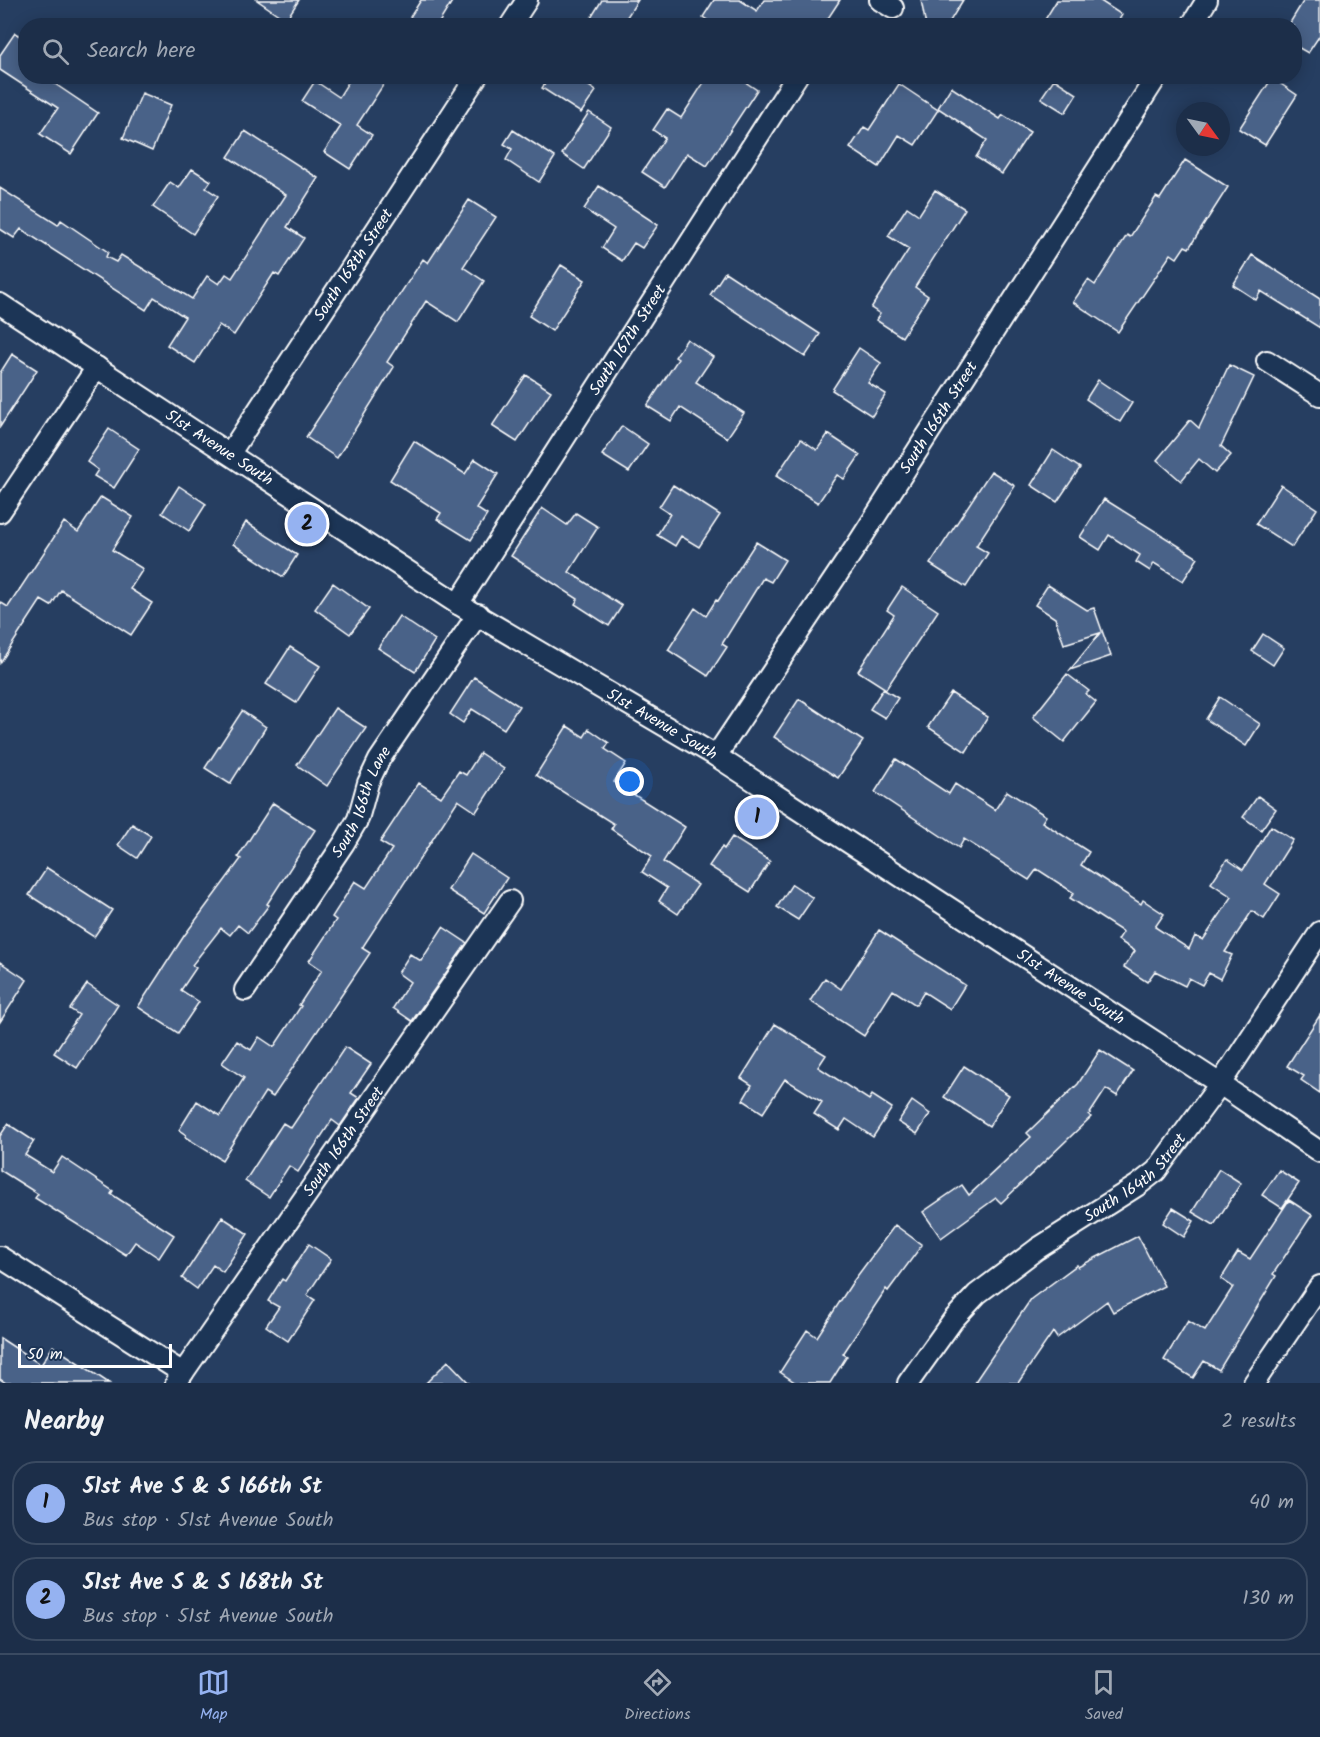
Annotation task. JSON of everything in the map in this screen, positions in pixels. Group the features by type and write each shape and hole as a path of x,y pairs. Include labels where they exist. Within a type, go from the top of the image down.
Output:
{"street":[{"path":"515,18 527,0"},
{"path":"1196,18 1207,0"},
{"name":"South 168th Street","path":"230,453 472,84"},
{"name":"South 167th Street","path":"458,603 792,84"},
{"name":"South 166th Street","path":"716,756 857,544 1152,84"},
{"name":"51st Avenue South","path":"0,304 458,603 716,756 1220,1084 1320,1152"},
{"path":"1267,361 1320,395"},
{"path":"0,512 97,367"},
{"name":"South 166th Lane","path":"245,990 358,819 368,783 379,760 478,614"},
{"name":"South 166th Street","path":"179,1378 510,901"},
{"name":"South 164th Street","path":"908,1383 953,1320 977,1294 1037,1249 1138,1185 1156,1171 1220,1084 1320,932"},
{"path":"0,1257 179,1378"},
{"path":"1254,1383 1320,1286"}],"building":[{"path":"257,0 299,0 287,18 283,18"},
{"path":"421,0 453,0 442,18 410,17"},
{"path":"602,0 638,0 626,18 591,18"},
{"path":"714,0 740,0 757,11 764,0 840,0 828,18 703,17"},
{"path":"921,0 963,0 952,18 924,18"},
{"path":"1057,0 1099,0 1122,15 1120,18 1046,18"},
{"path":"1304,0 1320,0 1320,35 1308,53 1302,50 1302,18 1293,18"},
{"path":"15,33 18,35 18,82 0,70 0,55"},
{"path":"21,84 55,84 98,113 71,154 40,134 58,108"},
{"path":"313,84 320,84 339,97 347,84 384,84 357,125 372,135 350,169 324,152 341,126 302,101"},
{"path":"545,84 586,84 596,91 581,113 542,88"},
{"path":"703,84 748,84 757,90 707,166 687,153 665,187 642,172 665,138 653,130 667,109 681,118"},
{"path":"899,84 938,110 915,145 899,135 879,167 850,148 864,127 869,130"},
{"path":"1051,84 1062,84 1077,94 1065,113 1041,98"},
{"path":"1268,84 1281,84 1297,95 1265,145 1239,129"},
{"path":"951,87 1000,119 1003,115 1030,132 1002,174 976,157 987,140 938,108"},
{"path":"142,93 171,105 152,151 123,138"},
{"path":"589,112 611,127 584,169 562,154"},
{"path":"513,130 555,157 539,182 506,160 512,149 504,144"},
{"path":"245,131 318,178 287,227 304,238 279,276 274,273 234,335 219,325 195,363 167,345 185,317 154,297 146,310 21,229 14,238 0,229 0,188 58,225 61,220 108,252 106,257 116,262 121,255 192,299 207,276 219,284 226,274 232,278 286,195 228,157"},
{"path":"1185,160 1228,187 1189,248 1185,246 1177,258 1171,254 1118,332 1073,302 1088,280 1095,285 1127,235 1130,237 1156,197 1160,199"},
{"path":"192,169 211,181 206,188 218,196 193,234 153,207 170,182 179,188"},
{"path":"599,186 658,225 642,248 634,243 622,261 602,248 614,229 584,209"},
{"path":"935,190 965,209 915,287 928,296 902,337 876,320 880,314 871,308 909,249 888,236 907,207 919,215"},
{"path":"469,200 496,217 463,267 484,281 458,322 426,301 387,362 394,367 337,458 306,437 423,259 428,263"},
{"path":"1252,255 1320,299 1320,328 1261,291 1256,300 1233,285"},
{"path":"561,265 585,280 552,331 529,316"},
{"path":"725,272 820,334 805,357 710,295"},
{"path":"687,339 713,357 696,382 744,413 727,438 680,407 671,421 647,406 678,359 675,357"},
{"path":"859,348 881,363 868,383 886,394 872,416 832,390"},
{"path":"12,354 37,370 0,427 0,373"},
{"path":"1229,365 1254,377 1221,446 1231,455 1215,473 1199,459 1181,481 1157,460 1190,420 1199,428"},
{"path":"526,375 551,391 517,442 492,426"},
{"path":"1098,380 1132,403 1120,422 1086,399"},
{"path":"622,426 648,444 629,472 602,455"},
{"path":"109,429 139,449 114,488 94,476 98,470 87,462"},
{"path":"828,434 860,455 844,479 837,475 818,503 776,476 801,439 817,450"},
{"path":"414,441 465,474 475,459 498,474 476,508 487,515 471,540 437,519 441,513 390,480"},
{"path":"1053,450 1080,468 1057,502 1031,485"},
{"path":"991,471 1015,486 976,546 988,553 966,587 930,564"},
{"path":"673,485 720,515 699,547 681,536 675,546 657,535 670,514 659,507"},
{"path":"1281,485 1317,509 1292,547 1256,524"},
{"path":"179,486 206,504 189,531 162,513"},
{"path":"101,497 133,517 112,550 143,569 130,589 152,603 131,635 61,590 51,606 41,600 0,663 0,602 8,607 64,522 78,532"},
{"path":"1104,499 1198,558 1183,581 1154,563 1150,571 1136,562 1140,555 1109,535 1100,550 1080,537"},
{"path":"542,508 567,525 576,513 598,527 569,572 622,606 609,626 575,604 578,599 511,556"},
{"path":"246,522 297,555 283,577 233,544"},
{"path":"756,542 785,560 771,582 763,578 722,644 727,647 708,676 668,650 695,608 706,616"},
{"path":"333,583 369,609 350,634 315,609"},
{"path":"1048,585 1087,610 1094,608 1111,656 1070,670 1100,633 1064,644 1055,618 1035,605"},
{"path":"902,587 938,611 886,689 858,671 894,615 887,610"},
{"path":"399,616 435,640 415,672 378,648"},
{"path":"1263,634 1284,648 1273,665 1252,651"},
{"path":"290,647 320,666 296,703 266,684"},
{"path":"1067,674 1089,691 1086,694 1096,702 1064,742 1033,717"},
{"path":"474,677 519,706 504,729 472,709 463,723 450,714"},
{"path":"883,689 898,698 885,718 870,709"},
{"path":"951,693 988,717 966,752 928,727"},
{"path":"1220,697 1260,724 1246,746 1206,719"},
{"path":"799,699 863,741 838,778 774,737"},
{"path":"335,708 366,728 327,786 297,765"},
{"path":"242,711 266,727 230,784 205,768"},
{"path":"567,726 584,737 589,729 609,743 605,749 626,763 614,782 685,827 663,862 698,885 678,914 659,901 667,888 642,872 652,856 611,829 614,824 536,775"},
{"path":"480,753 504,769 476,812 458,800 362,948 370,953 273,1097 265,1092 222,1160 185,1137 186,1135 179,1130 197,1101 220,1116 244,1078 222,1063 237,1041 251,1050 259,1037 274,1047 322,970 309,961 336,920 332,917 355,881 366,888 392,849 380,842 419,783 441,797 459,771 466,775"},
{"path":"896,759 949,794 955,784 995,810 1007,791 1046,816 1042,822 1089,852 1081,865 1141,904 1143,900 1164,914 1155,927 1189,949 1195,936 1203,940 1232,897 1211,883 1227,859 1243,870 1271,826 1293,840 1265,884 1280,894 1264,919 1252,911 1225,952 1232,955 1220,979 1209,973 1202,985 1189,978 1185,986 1155,971 1147,982 1124,967 1135,951 1118,940 1123,932 1070,898 1074,893 1037,869 1029,880 964,839 959,848 875,792"},
{"path":"1258,796 1276,809 1261,830 1243,817"},
{"path":"273,803 315,830 267,904 269,905 248,933 238,925 230,935 221,928 192,965 196,968 181,990 199,1002 178,1033 138,1007 184,936 241,859 238,857"},
{"path":"132,824 151,836 137,858 118,845"},
{"path":"732,837 770,861 750,892 709,866"},
{"path":"471,854 507,878 484,913 448,890"},
{"path":"47,868 112,910 94,937 29,895"},
{"path":"792,884 813,898 798,920 777,907"},
{"path":"443,927 467,943 412,1021 393,1008 410,982 398,973 410,954 421,961"},
{"path":"879,930 965,985 950,1009 924,992 916,1005 893,990 864,1036 810,1001 825,978 841,989"},
{"path":"0,962 27,980 0,1022"},
{"path":"87,984 118,1005 77,1068 54,1053 79,1015 70,1009"},
{"path":"1320,1015 1320,1093 1301,1080 1304,1076 1287,1066"},
{"path":"775,1024 826,1055 818,1067 869,1100 872,1095 892,1108 873,1137 846,1119 839,1130 814,1114 822,1102 785,1079 763,1113 743,1100 752,1085 741,1078"},
{"path":"345,1047 371,1064 351,1093 359,1098 340,1126 332,1120 298,1172 289,1166 269,1197 245,1181 283,1123 291,1128"},
{"path":"1100,1050 1133,1071 1117,1096 1106,1089 1089,1115 1091,1117 1001,1203 996,1198 941,1238 923,1212 962,1185 969,1195 1031,1137 1027,1133 1078,1084"},
{"path":"964,1066 1009,1095 989,1126 944,1097"},
{"path":"912,1101 930,1114 917,1134 898,1122"},
{"path":"8,1124 34,1141 25,1155 52,1172 62,1157 113,1191 111,1194 174,1235 159,1258 135,1242 126,1255 35,1198 38,1194 0,1170 0,1136"},
{"path":"1219,1169 1241,1183 1214,1225 1192,1212"},
{"path":"1279,1170 1299,1183 1282,1208 1262,1195"},
{"path":"1289,1200 1312,1215 1273,1274 1276,1276 1219,1370 1204,1361 1193,1378 1164,1360 1188,1321 1205,1331 1233,1287 1221,1279 1238,1252 1250,1259"},
{"path":"1173,1208 1194,1221 1184,1237 1163,1223"},
{"path":"222,1217 248,1234 223,1272 213,1265 197,1289 182,1278"},
{"path":"895,1225 922,1245 888,1291 886,1289 843,1354 847,1356 830,1383 796,1383 780,1372 807,1330 817,1337 852,1283"},
{"path":"1138,1236 1164,1286 1113,1312 1107,1301 1057,1338 1053,1332 1018,1383 974,1383 1031,1299 1077,1265 1078,1267"},
{"path":"309,1244 331,1259 307,1295 315,1300 288,1341 266,1326 279,1307 268,1301 282,1279 285,1281"},
{"path":"0,1338 41,1365 53,1346 109,1383 6,1383 0,1379"},
{"path":"448,1361 469,1383 426,1383"}],"place":[{"name":"51st Ave S & S 168th St","path":"307,524"},
{"name":"51st Ave S & S 166th St","path":"757,817"}]}
